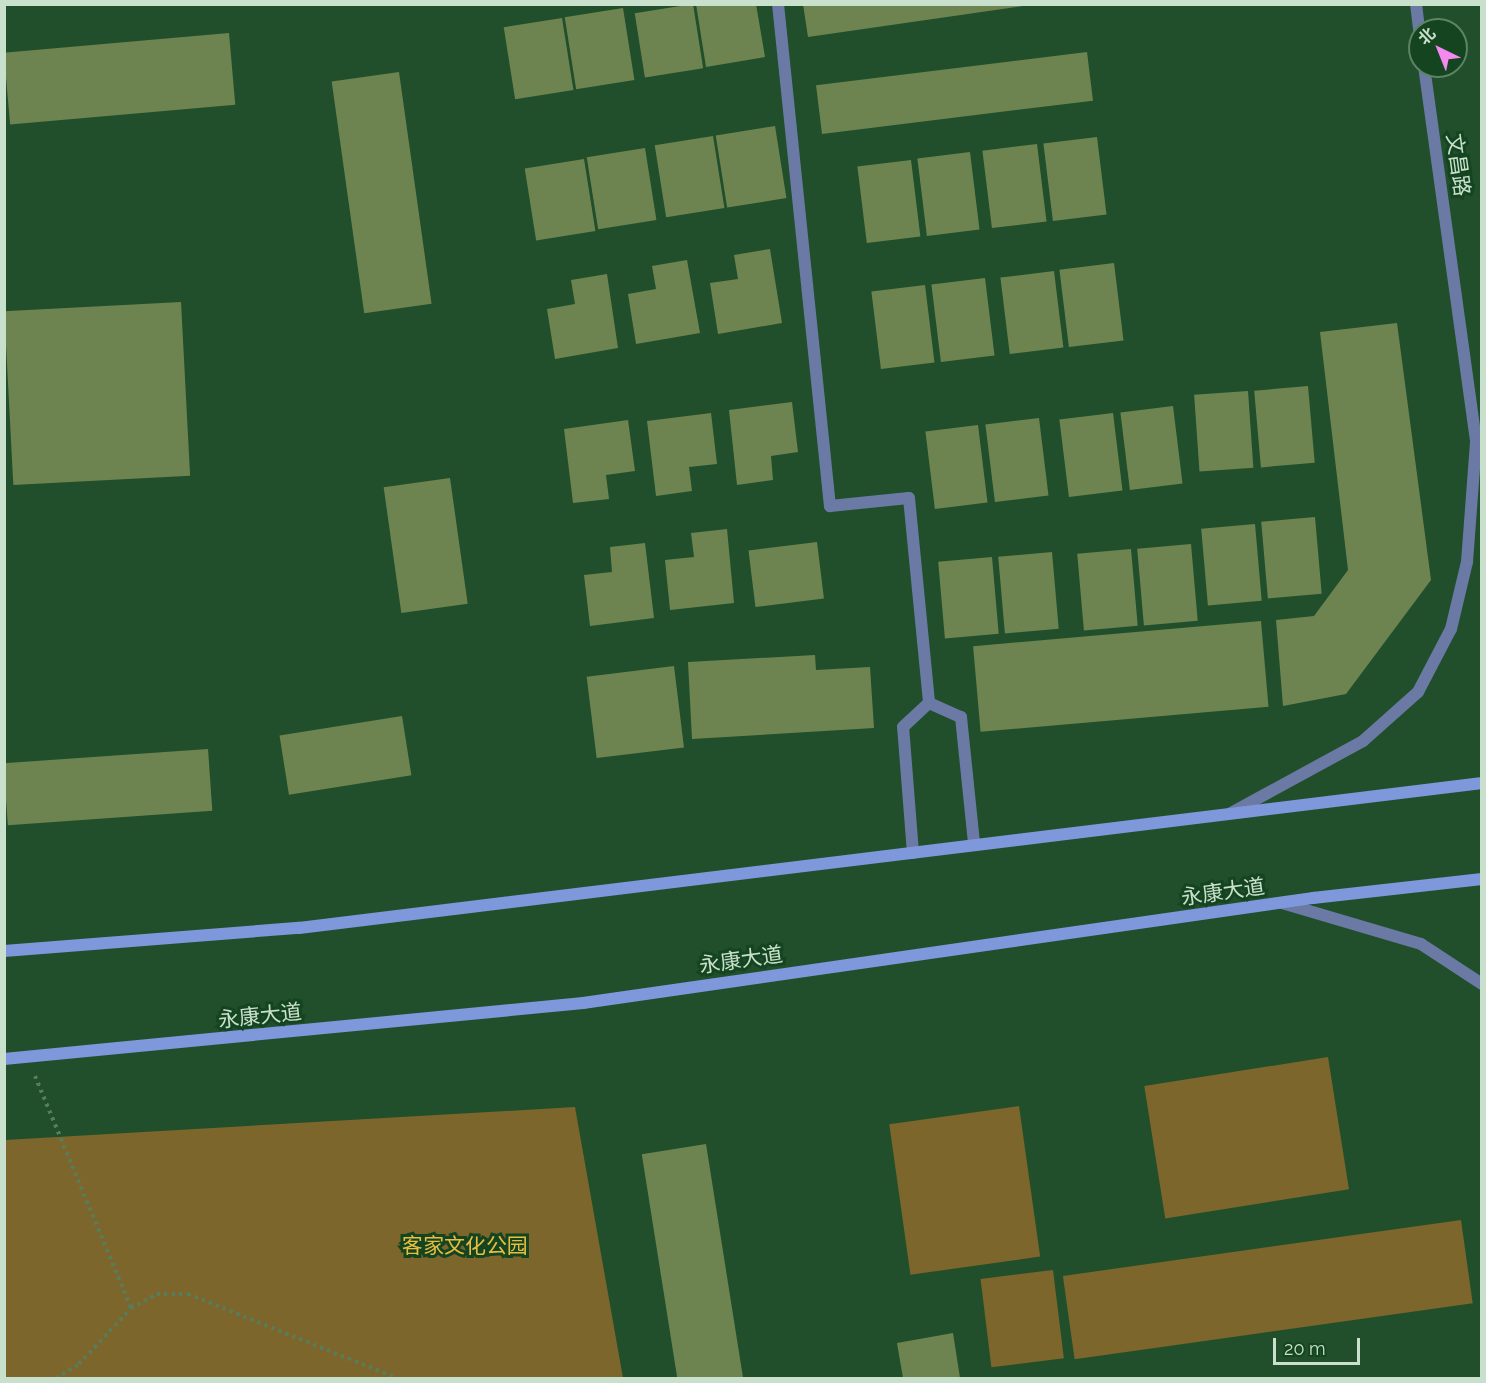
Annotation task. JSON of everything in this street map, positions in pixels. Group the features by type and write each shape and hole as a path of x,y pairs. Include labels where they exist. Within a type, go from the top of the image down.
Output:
{"main road":[{"path":"4,951 299,927 913,853 974,842 1482,783"},
{"name":"永康大道","path":"4,1059 28,1059 583,1003 1282,903 1482,879"}],"street":[{"path":"778,4 830,506 909,498 929,703"},
{"name":"文昌路","path":"1426,78 1482,482"},
{"path":"1229,814 1363,741 1418,692 1454,618 1467,562 1476,442"},
{"path":"929,703 961,717 974,842"},
{"path":"913,853 903,727 929,703"},
{"path":"1282,903 1421,944 1482,984"}],"path":[{"path":"28,1059 130,1308"},
{"path":"56,1378 79,1364 130,1308 158,1294 188,1294 397,1378"}],"green space":[{"path":"1328,1057 1349,1189 1165,1218 1144,1086"},
{"path":"1019,1106 1040,1257 910,1275 889,1124"},
{"name":"客家文化公园","path":"575,1107 623,1378 5,1378 5,1140"},
{"path":"1461,1220 1473,1303 1075,1359 1063,1276"},
{"path":"1053,1270 1064,1358 991,1367 981,1279"}],"building":[{"path":"693,4 703,68 645,77 635,13"},
{"path":"696,4 756,4 765,57 706,67"},
{"path":"803,4 1023,4 1023,6 808,37"},
{"path":"623,8 634,80 576,89 565,17"},
{"path":"562,18 573,90 515,99 504,27"},
{"path":"229,33 235,105 10,124 4,53"},
{"path":"1087,52 1093,101 822,134 816,85"},
{"path":"399,72 432,304 364,313 332,81"},
{"path":"775,126 786,198 727,207 716,135"},
{"path":"713,136 724,208 666,217 655,145"},
{"path":"1097,137 1107,214 1053,221 1043,144"},
{"path":"1037,144 1047,221 992,228 982,151"},
{"path":"645,148 656,220 598,229 587,157"},
{"path":"970,152 980,229 927,236 917,158"},
{"path":"584,159 595,231 536,240 525,168"},
{"path":"911,160 920,236 867,243 857,167"},
{"path":"770,249 782,323 718,334 710,283 738,279 734,255"},
{"path":"687,260 700,333 636,344 628,294 656,289 652,266"},
{"path":"1114,263 1124,340 1069,347 1059,270"},
{"path":"1054,271 1063,347 1010,354 1000,278"},
{"path":"607,274 618,348 555,359 547,309 575,304 571,280"},
{"path":"985,278 995,355 941,362 931,285"},
{"path":"925,285 935,362 881,369 871,292"},
{"path":"181,302 190,476 13,485 4,311"},
{"path":"1397,323 1431,580 1346,694 1283,706 1276,620 1314,616 1348,570 1320,332"},
{"path":"1308,386 1315,463 1261,467 1254,391"},
{"path":"1248,391 1253,468 1200,472 1194,395"},
{"path":"792,402 798,452 771,456 773,480 737,485 729,410"},
{"path":"1173,406 1183,483 1130,490 1120,412"},
{"path":"711,413 717,464 689,467 692,491 656,496 647,421"},
{"path":"1113,413 1123,490 1069,497 1059,420"},
{"path":"1039,418 1049,495 995,502 985,425"},
{"path":"628,420 635,471 606,475 609,499 573,503 564,429"},
{"path":"978,425 988,502 935,509 925,431"},
{"path":"450,478 468,604 401,613 384,487"},
{"path":"1315,517 1322,594 1268,598 1261,522"},
{"path":"1255,524 1262,601 1208,605 1201,529"},
{"path":"727,529 734,603 670,610 665,560 694,557 691,533"},
{"path":"817,542 824,599 755,607 749,550"},
{"path":"645,543 654,618 590,626 584,575 612,572 610,547"},
{"path":"1191,544 1198,621 1144,625 1137,549"},
{"path":"1131,549 1138,626 1084,630 1077,554"},
{"path":"1052,552 1059,629 1005,633 998,557"},
{"path":"992,557 999,634 945,638 938,562"},
{"path":"1261,621 1268,707 981,732 973,646"},
{"path":"815,655 816,670 870,667 874,728 692,739 688,662"},
{"path":"674,666 684,747 597,758 587,677"},
{"path":"402,716 411,775 289,795 280,735"},
{"path":"208,749 212,811 8,825 4,763"},
{"path":"706,1144 743,1378 677,1378 642,1154"},
{"path":"953,1333 960,1378 903,1378 897,1343"}]}
